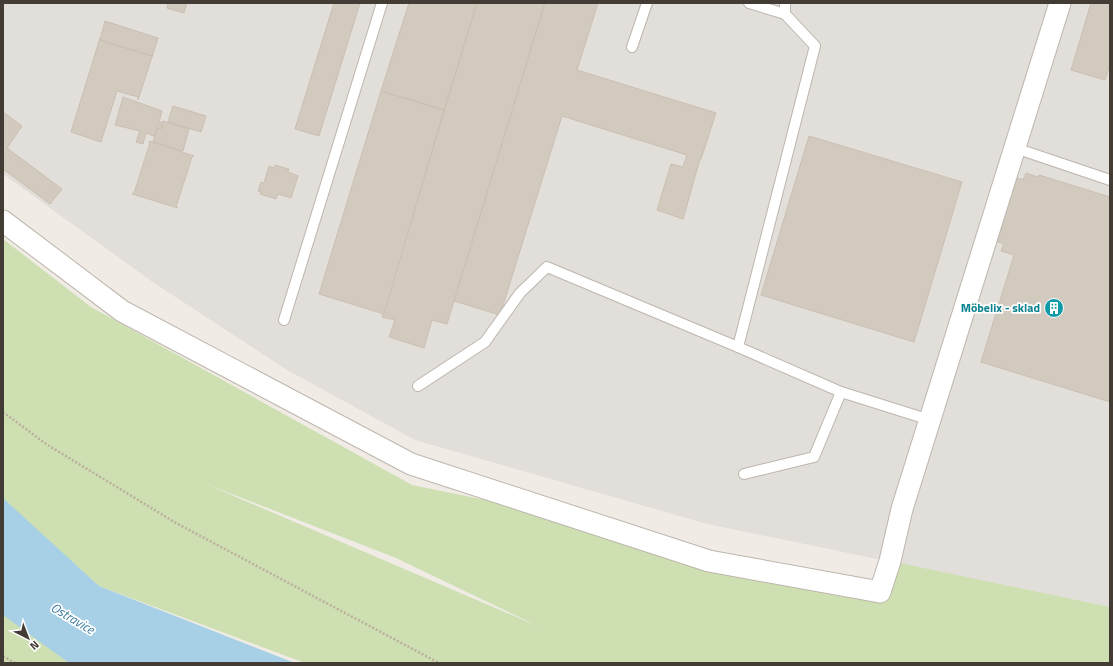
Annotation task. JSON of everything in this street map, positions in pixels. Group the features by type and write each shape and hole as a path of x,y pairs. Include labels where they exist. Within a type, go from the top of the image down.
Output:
{"street":[{"path":"3,221 122,311 411,464 709,561 880,592 890,561 902,509 1060,3"}],"lane":[{"path":"284,320 382,3"},
{"path":"632,47 647,3"},
{"path":"738,347 815,46 785,14 749,3"},
{"path":"785,3 785,14"},
{"path":"1015,148 1110,180"},
{"path":"418,386 485,342 520,293 547,267 841,392 930,420"},
{"path":"744,474 814,458 841,392"}],"path":[{"path":"3,412 46,444 176,523 440,663"},
{"path":"3,656 15,663"}],"shaded area":[{"path":"3,3 1110,3 1110,607 707,524 415,440 287,370 151,281 3,174"}],"green space":[{"path":"3,239 91,307 412,485 578,519 880,592 890,561 1110,607 1110,663 305,663 99,586 3,503","holes":["206,484 396,558 540,627"]},
{"path":"3,610 71,663 3,663"}],"water":[{"name":"Ostravice","path":"3,498 99,586 295,663 69,663 3,615"}],"building":[{"path":"168,3 187,3 184,13 167,8"},
{"path":"334,3 360,3 319,136 295,129"},
{"path":"409,3 477,3 444,110 381,91"},
{"path":"477,3 545,3 447,324 432,320 424,348 389,337 395,320 382,317"},
{"path":"545,3 598,3 577,70 716,113 700,159 683,219 657,210 671,164 683,167 687,155 562,116 500,315 454,301"},
{"path":"1091,3 1110,3 1110,64 1105,80 1071,70"},
{"path":"105,21 158,38 153,54 151,56 100,40"},
{"path":"100,38 100,40 151,56 153,54 138,100 138,97 117,91 101,142 71,132"},
{"path":"381,91 444,110 384,314 319,294"},
{"path":"123,97 162,111 159,122 163,123 161,129 157,128 154,136 146,133 143,144 136,142 140,131 115,125"},
{"path":"173,106 206,116 201,132 168,122"},
{"path":"3,112 22,126 7,148 62,189 50,204 3,169"},
{"path":"163,121 189,129 183,151 153,142 157,128 161,129"},
{"path":"809,136 962,182 914,342 761,295"},
{"path":"149,141 194,156 192,157 176,207 178,208 132,194 134,193 150,143"},
{"path":"275,165 289,169 288,172 298,176 291,198 278,194 276,199 260,194 261,192 258,191 261,182 264,183 269,166 274,168"},
{"name":"Möbelix - sklad","path":"1026,173 1038,177 1039,175 1110,197 1110,402 981,362 1014,255 1001,251 1004,244 996,241 1015,177 1023,180"}],"place":[{"name":"Möbelix - sklad","path":"1054,308"}]}
